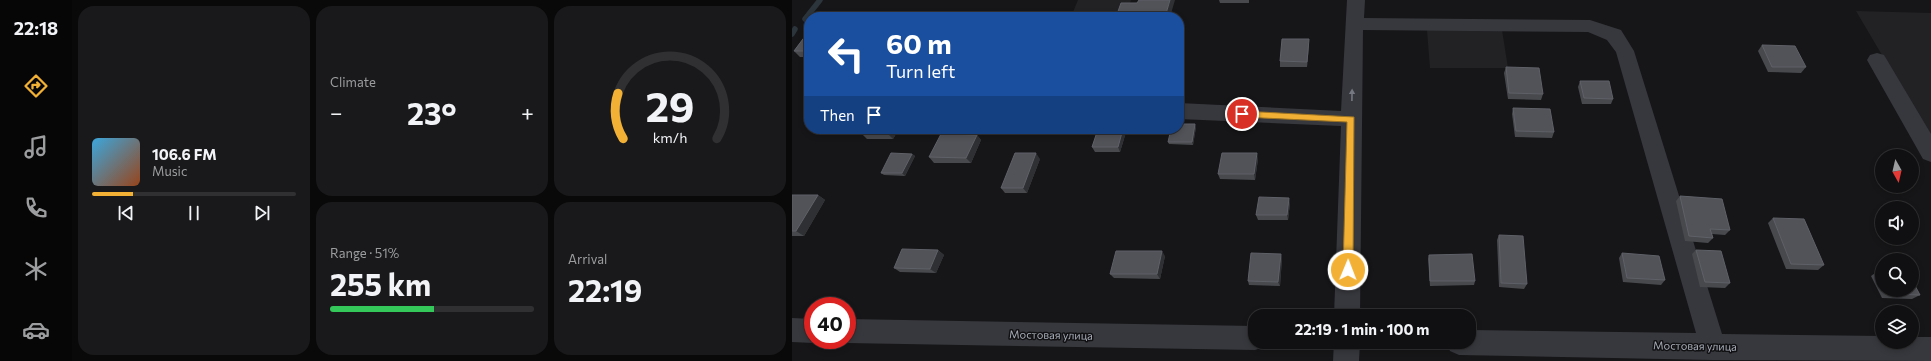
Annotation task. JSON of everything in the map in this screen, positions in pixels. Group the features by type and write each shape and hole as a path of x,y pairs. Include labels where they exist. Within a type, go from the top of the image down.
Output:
{"street":[{"path":"1347,309 1351,119 1356,0"},
{"path":"1354,24 1590,26 1614,35 1625,51 1713,346"},
{"path":"1877,60 1931,153"},
{"path":"1184,111 1351,119"},
{"path":"792,330 804,331"},
{"name":"Мостовая улица","path":"856,331 1248,338"},
{"name":"Мостовая улица","path":"1476,343 1676,353 1713,346 1931,350"},
{"path":"1346,361 1347,349"}],"shaded area":[{"path":"1078,0 1131,0 1127,12 1073,12"},
{"path":"1856,11 1931,13 1931,138"},
{"path":"1427,30 1502,30 1508,68 1430,68"}],"building":[{"path":"1139,0 1170,0 1166,12 1118,12 1121,3 1137,3"},
{"path":"804,38 804,51 794,51"},
{"path":"1282,39 1309,39 1307,62 1280,61"},
{"path":"1762,45 1795,46 1806,67 1772,67"},
{"path":"1506,67 1539,68 1543,94 1509,93"},
{"path":"1580,81 1609,81 1613,99 1584,98"},
{"path":"1513,108 1550,109 1554,132 1516,131"},
{"path":"1184,124 1195,124 1192,142 1168,142 1170,134 1184,134"},
{"path":"941,134 977,135 966,158 929,157"},
{"path":"1096,134 1122,134 1118,147 1092,147"},
{"path":"891,153 912,154 902,173 881,173"},
{"path":"1015,153 1036,153 1023,188 1001,188"},
{"path":"1222,153 1257,153 1254,174 1218,174"},
{"path":"792,195 818,195 796,231 792,231"},
{"path":"1680,196 1722,199 1730,230 1710,229 1713,238 1689,236"},
{"path":"1259,197 1289,198 1287,215 1256,215"},
{"path":"1773,218 1804,219 1824,265 1791,264"},
{"path":"1499,235 1523,236 1527,284 1501,283"},
{"path":"902,249 938,250 930,269 894,268"},
{"path":"1696,250 1721,251 1730,283 1705,282"},
{"path":"1116,251 1162,251 1157,274 1110,274"},
{"path":"1251,253 1281,254 1278,282 1248,281"},
{"path":"1622,253 1659,256 1665,280 1627,278"},
{"path":"1472,254 1475,281 1430,281 1429,255"}],"waterway":[{"path":"811,12 820,0"},
{"path":"792,34 795,29"}],"route":[{"path":"1242,114 1351,119 1348,270"}]}
